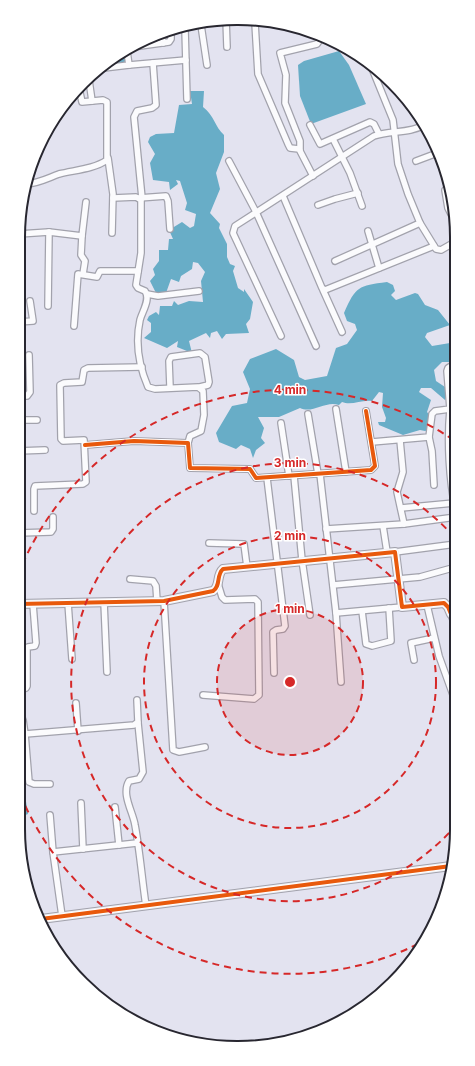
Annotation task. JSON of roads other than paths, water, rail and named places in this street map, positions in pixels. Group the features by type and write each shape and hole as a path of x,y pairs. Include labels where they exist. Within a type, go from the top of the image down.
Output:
{"street":[{"path":"226,25 227,47"},
{"path":"255,26 258,74 277,123 289,147 300,150"},
{"path":"202,28 207,65"},
{"path":"185,32 187,99"},
{"path":"148,45 171,41 171,35"},
{"path":"162,39 163,43"},
{"path":"313,176 300,150 300,141 285,103 286,75 280,53 315,45 319,41"},
{"path":"128,55 129,65"},
{"path":"110,67 186,60"},
{"path":"153,63 156,105 152,108 138,111 134,117 142,210 137,286 147,294 158,296 199,291"},
{"path":"375,75 391,116 395,132 398,164 420,223 434,246 441,250 450,245"},
{"path":"90,85 92,101"},
{"path":"80,94 82,101 103,100 107,102 108,158 113,198 112,233"},
{"path":"310,125 320,144 370,122 374,124 379,134"},
{"path":"281,336 233,230 235,226 342,156 379,134 415,130 420,127"},
{"path":"333,139 342,156 362,206"},
{"path":"416,161 433,155"},
{"path":"32,182 105,162 108,158"},
{"path":"228,162 256,212 316,346"},
{"path":"318,205 358,193"},
{"path":"446,194 447,204"},
{"path":"113,198 166,196 168,201 170,229"},
{"path":"283,196 342,332"},
{"path":"83,274 85,261 81,255 86,202"},
{"path":"335,261 372,246 420,223"},
{"path":"368,231 379,268"},
{"path":"25,234 49,232 82,236"},
{"path":"48,306 49,232"},
{"path":"323,290 327,290 434,246"},
{"path":"74,326 77,275 83,274 97,277 100,272 138,271"},
{"path":"147,294 138,340 138,352 148,387 155,389 170,387 200,387 208,385 209,382 205,357 200,353 171,357 169,361 170,387"},
{"path":"25,322 33,321 30,301"},
{"path":"25,396 27,396 30,392 29,355"},
{"path":"34,511 35,486 85,484 85,445 83,440 63,441 61,439 60,385 64,383 82,382 84,370 88,368 142,367"},
{"path":"450,367 447,371 450,390"},
{"path":"200,387 204,396 204,415 200,432 190,436 188,443 190,468 250,469 254,477 267,478 371,470 374,468 372,442 366,411"},
{"path":"336,409 346,472"},
{"path":"434,485 432,451 429,437 432,414 435,411 450,409"},
{"path":"308,414 319,474 329,558 334,585 341,682"},
{"path":"25,420 37,420"},
{"path":"280,423 292,476 310,615"},
{"path":"372,442 429,437"},
{"path":"400,440 403,472 397,488 404,524"},
{"path":"85,445 134,441 188,443"},
{"path":"25,451 45,450"},
{"path":"267,478 285,626 283,629 273,632 274,673"},
{"path":"401,508 450,501"},
{"path":"25,533 51,532 53,529 53,517"},
{"path":"326,530 404,524 450,518"},
{"path":"383,526 399,579 402,607"},
{"path":"209,543 244,544 247,567"},
{"path":"25,604 160,601 208,593 216,590 221,570 450,545"},
{"path":"334,585 427,576 450,569"},
{"path":"130,579 153,581 160,601 173,750 179,752 205,747"},
{"path":"203,695 257,699 259,695 258,602 255,599 225,600 222,597 218,584"},
{"path":"104,602 107,672"},
{"path":"68,603 72,658"},
{"path":"336,613 444,603 450,609"},
{"path":"25,688 27,650 28,647 35,646 36,643 34,604"},
{"path":"427,605 434,638 450,688"},
{"path":"362,611 366,644 372,646 391,641 389,608"},
{"path":"414,660 411,643 434,638"},
{"path":"137,700 143,772 139,778 129,781 127,786 129,808 135,823 146,906"},
{"path":"76,702 78,731"},
{"path":"50,784 34,784 29,782 25,734 78,731 138,723"},
{"path":"81,804 83,849"},
{"path":"114,807 120,845"},
{"path":"50,815 53,852 62,916"},
{"path":"53,852 137,843"},
{"path":"45,918 446,867"}],"water":[{"path":"339,51 349,65 366,104 311,124 300,96 298,65 304,61"},
{"path":"126,57 126,60 121,66 111,67"},
{"path":"190,91 204,91 203,107 210,114 224,135 224,152 216,173 220,189 210,213 220,224 219,228 227,244 227,257 230,264 235,266 233,271 238,288 244,292 244,289 253,302 250,319 246,324 249,333 226,334 222,339 217,331 211,333 210,338 206,333 189,341 192,353 177,347 178,341 167,348 144,338 151,332 151,323 147,320 149,316 156,312 159,315 160,306 172,306 174,301 178,305 189,301 203,302 201,281 205,272 198,263 193,262 192,269 181,276 179,282 171,279 166,293 156,293 150,281 155,275 153,269 159,261 159,250 168,250 169,239 173,239 169,230 182,222 190,228 194,226 196,214 185,210 187,203 180,181 176,180 178,184 170,190 169,182 153,180 150,163 155,154 148,142 150,137 156,134 174,133 179,105 192,104"},
{"path":"387,282 393,285 395,291 391,295 396,300 415,293 418,294 425,305 438,310 450,325 427,333 425,337 432,346 450,343 450,362 442,362 434,370 436,381 448,389 445,400 431,388 421,388 419,392 431,400 427,412 431,417 427,423 429,430 420,430 403,435 379,425 378,422 385,422 386,418 382,407 383,393 379,392 372,401 350,403 342,402 339,405 329,404 310,409 300,408 279,417 258,417 264,428 261,438 265,443 256,450 253,458 250,449 241,445 236,449 219,442 216,433 232,406 247,403 250,389 243,372 250,359 276,349 294,360 299,377 305,380 327,376 336,348 347,344 357,330 355,324 347,321 344,313 355,292 364,286"},
{"path":"25,795 28,814 25,815"}]}
